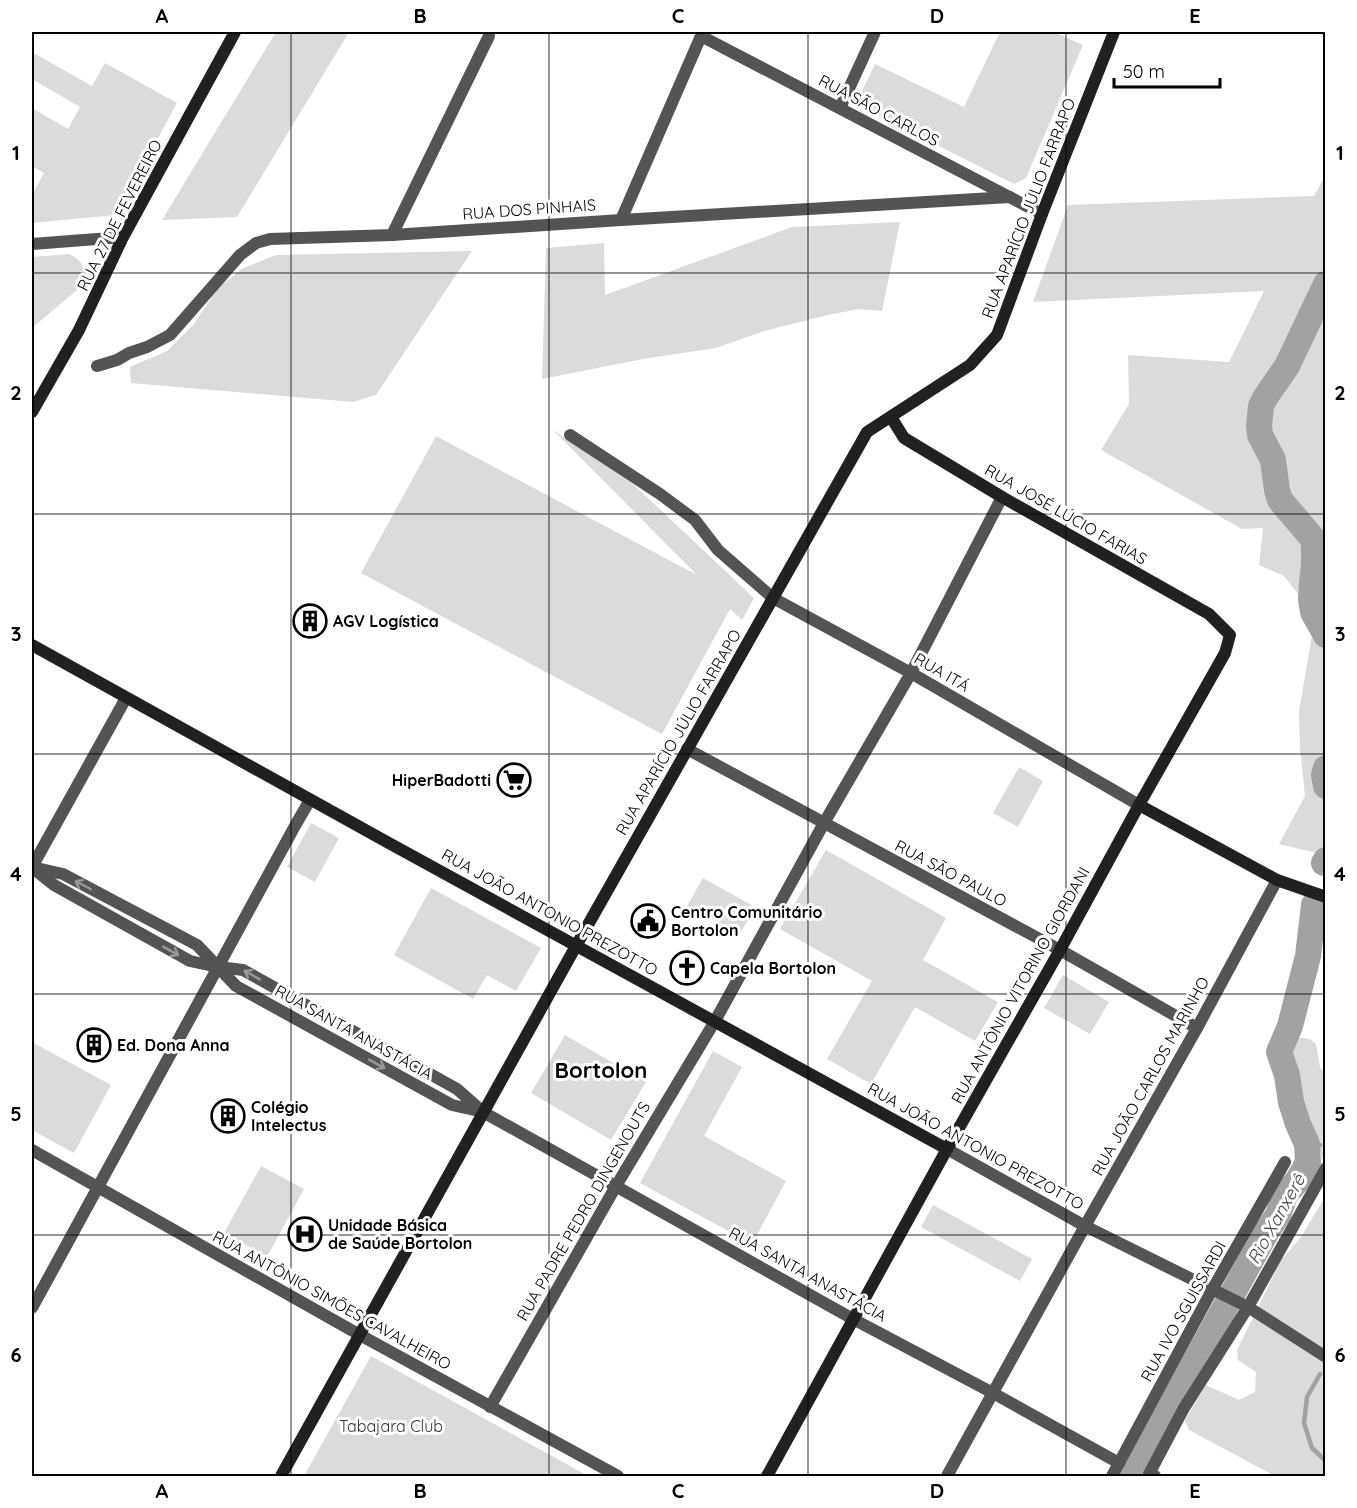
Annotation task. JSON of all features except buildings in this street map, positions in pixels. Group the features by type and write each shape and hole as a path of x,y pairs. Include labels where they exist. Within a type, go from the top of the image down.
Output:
{"street":[{"name":"RUA 27 DE FEVEREIRO","path":"32,412 79,330 123,237 235,32"},
{"path":"840,108 875,32"},
{"name":"RUA APARÍCIO JÚLIO FARRAPO","path":"281,1476 576,946 867,432 970,365 997,335 1114,32"},
{"path":"392,235 489,36"},
{"name":"RUA SÃO CARLOS","path":"621,219 701,36 1042,214"},
{"name":"RUA DOS PINHAIS","path":"97,366 117,360 170,335 240,255 256,243 270,239 392,235 621,219 1010,197"},
{"path":"32,244 123,237"},
{"name":"RUA JOSÉ LÚCIO FARIAS","path":"891,417 904,438 1002,497 1209,614 1230,635"},
{"name":"RUA ITÁ","path":"570,435 660,494 695,520 718,550 773,598 1139,805 1277,880 1326,897"},
{"name":"RUA PADRE PEDRO DINGENOUTS","path":"490,1407 616,1186 715,1021 824,824 911,674 1002,497"},
{"name":"RUA ANTÔNIO VITORINO GIORDANI","path":"767,1476 1225,653 1230,635"},
{"name":"RUA JOÃO ANTONIO PREZOTTO","path":"32,645 1085,1226 1236,1300 1326,1357"},
{"path":"32,867 126,698"},
{"name":"RUA SÃO PAULO","path":"687,749 1060,950 1197,1028"},
{"path":"32,1308 310,800"},
{"name":"RUA SANTA ANASTÁCIA","path":"32,867 63,874 197,945 236,986 452,1105 483,1112"},
{"name":"RUA SANTA ANASTÁCIA","path":"32,867 54,885 190,962 243,970 457,1089 483,1112 853,1319 1119,1463"},
{"name":"RUA JOÃO CARLOS MARINHO","path":"948,1476 1277,880"},
{"path":"99,911 107,897"},
{"path":"147,938 156,923"},
{"path":"289,1015 297,1000"},
{"path":"347,1048 356,1033"},
{"path":"402,1078 410,1064"},
{"name":"RUA ANTÔNIO SIMÕES CAVALHEIRO","path":"32,1150 360,1335 618,1476"},
{"name":"RUA IVO SGUISSARDI","path":"1112,1476 1217,1292 1285,1162"},
{"path":"1152,1475 1184,1408 1248,1307 1326,1168"}],"green space":[{"path":"276,32 349,32 237,217 162,220"},
{"path":"1000,32 1054,32 1083,45 1026,178 1014,184 856,104 875,64 964,107"},
{"path":"32,52 92,86 105,63 177,103 116,215 32,223 32,195 44,173 32,166 32,108 68,129 80,107 32,79"},
{"path":"1325,176 1325,855 1279,844 1305,796 1299,711 1312,635 1304,602 1284,576 1259,565 1263,528 1242,529 1101,450 1129,404 1128,355 1229,362 1264,291 1033,302 1068,205 1314,196"},
{"path":"900,222 882,311 859,309 828,315 764,331 716,348 643,359 542,379 546,248 604,243 605,295 792,227"},
{"path":"472,251 376,395 353,402 131,383 130,367 167,351 193,325 219,287 243,268 276,255"},
{"path":"69,254 79,261 83,269 77,290 32,328 32,257"},
{"path":"553,430 633,484 754,598 742,620 730,609 662,734 361,573 436,436 697,575"},
{"path":"1019,767 1043,781 1018,827 993,813"},
{"path":"311,823 339,838 315,882 287,867"},
{"path":"826,850 946,918 923,960 998,1002 975,1041 915,1007 871,1084 827,1059 872,981 780,929"},
{"path":"703,878 755,907 740,934 687,906"},
{"path":"431,888 541,948 516,991 487,975 473,999 394,955"},
{"path":"1063,975 1109,1002 1090,1034 1044,1008"},
{"path":"565,1035 646,1082 611,1140 531,1093"},
{"path":"1295,1037 1310,1039 1316,1044 1320,1067 1325,1074 1326,1159 1322,1160 1318,1141 1300,1105 1287,1067 1286,1048"},
{"path":"32,1042 111,1085 74,1153 32,1130"},
{"path":"713,1051 742,1067 704,1136 786,1181 752,1244 640,1183"},
{"path":"261,1166 304,1189 267,1257 224,1233"},
{"path":"1325,1197 1325,1476 1275,1476 1189,1430 1185,1420 1206,1385 1239,1400 1255,1392 1256,1372 1238,1360 1237,1350 1281,1260 1301,1237"},
{"path":"933,1205 1032,1259 1020,1281 921,1227"},
{"name":"Tabajara Club","path":"371,1356 588,1476 304,1476"}],"waterway":[{"name":"Rio Xanxerê","path":"1326,284 1287,366 1261,406 1259,426 1260,435 1273,460 1280,500 1314,540 1311,599 1313,612 1326,635"},
{"name":"Rio Xanxerê","path":"1326,768 1324,775 1326,786"},
{"name":"Rio Xanxerê","path":"1132,1476 1278,1215 1285,1195 1298,1180 1308,1163 1307,1144 1291,1102 1287,1075 1279,1052 1290,1026 1308,956 1314,905"},
{"path":"1307,1144 1320,1145"},
{"path":"1320,1374 1307,1397 1304,1423 1312,1448 1326,1461"}],"place":[{"name":"AGV Logística","path":"310,621"},
{"name":"HiperBadotti","path":"514,780"},
{"name":"Centro Comunitário Bortolon","path":"648,921"},
{"name":"Capela Bortolon","path":"687,968"},
{"name":"Ed. Dona Anna","path":"94,1045"},
{"name":"Colégio Intelectus","path":"228,1116"},
{"name":"Unidade Básica de Saúde Bortolon","path":"305,1234"}],"district":[{"name":"Bortolon","path":"601,1070"}]}
